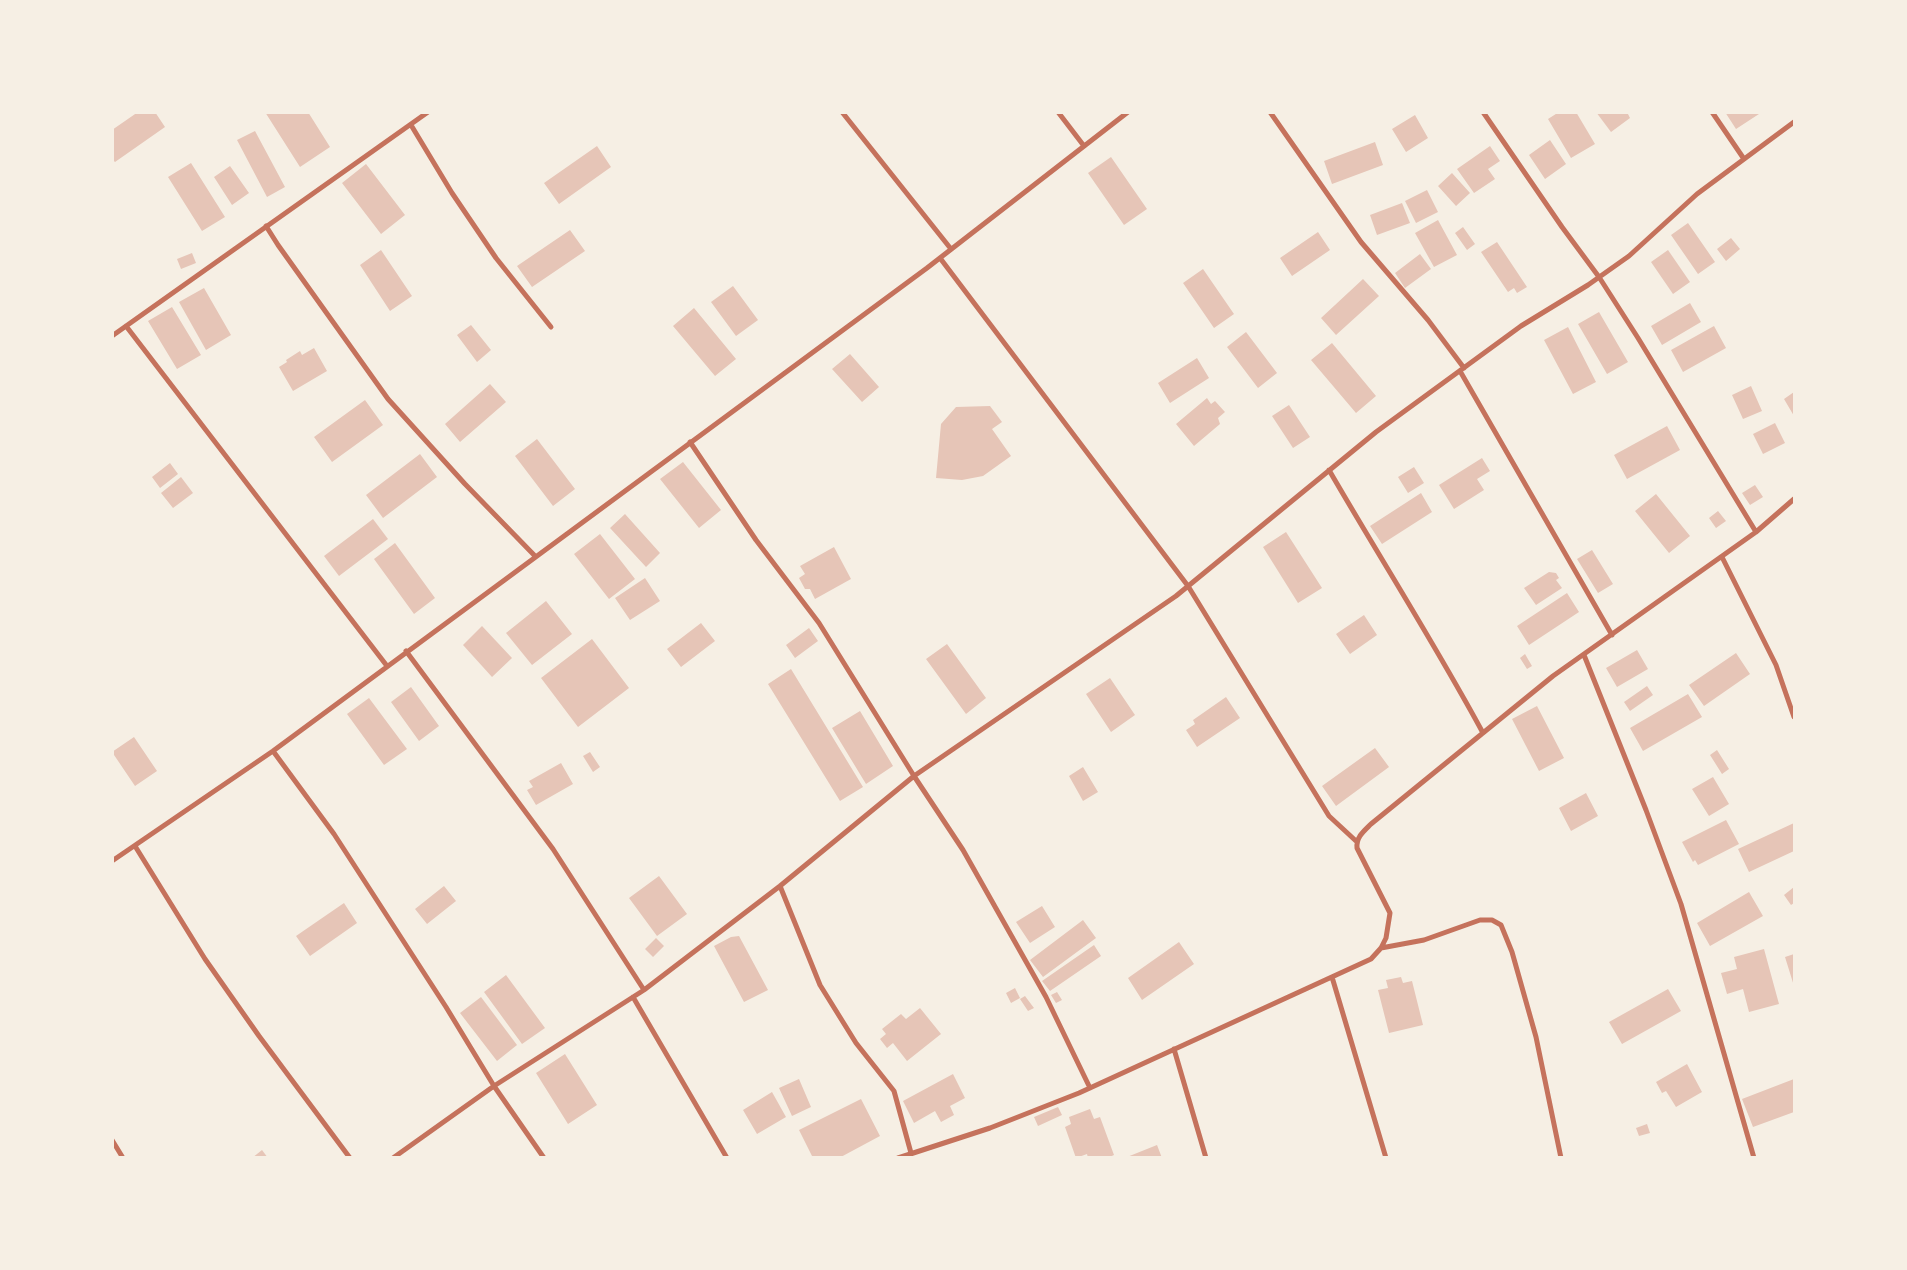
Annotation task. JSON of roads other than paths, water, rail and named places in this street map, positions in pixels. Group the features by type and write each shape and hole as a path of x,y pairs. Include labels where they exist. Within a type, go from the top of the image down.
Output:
{"street":[{"path":"112,336 428,112"},
{"path":"842,112 951,249"},
{"path":"1058,112 1084,146"},
{"path":"112,861 273,751 940,258 1128,112"},
{"path":"1270,112 1361,242 1428,320 1462,369 1612,635"},
{"path":"1483,112 1562,227 1599,277 1756,532"},
{"path":"1712,112 1744,158"},
{"path":"393,1158 494,1086 644,990 780,886 914,776 1188,586 1376,432 1521,326 1629,256 1698,194 1794,122"},
{"path":"411,125 452,193 496,258 551,327"},
{"path":"266,226 388,399 465,484 535,556"},
{"path":"898,1158 990,1128 1090,1088 1372,958 1381,948 1386,938 1390,913 1357,848 1356,841 1329,816 1188,586 940,258"},
{"path":"126,326 387,666"},
{"path":"690,442 756,540 819,623 962,850 1046,997 1090,1088"},
{"path":"1329,470 1382,562 1445,662 1483,733"},
{"path":"1356,841 1371,824 1553,676 1722,557 1756,532 1794,499"},
{"path":"1722,557 1776,666 1794,717"},
{"path":"406,651 553,849 644,990"},
{"path":"1584,654 1681,904 1754,1158"},
{"path":"273,751 334,834 446,1007 494,1086 544,1158"},
{"path":"135,846 205,959 259,1036 350,1158"},
{"path":"780,886 820,985 856,1043 894,1091 910,1153"},
{"path":"1381,948 1424,940 1480,920 1492,920 1501,926 1512,952 1536,1037 1561,1158"},
{"path":"1332,977 1386,1158"},
{"path":"633,998 727,1158"},
{"path":"1174,1049 1206,1158"},
{"path":"112,1140 123,1158"}]}
